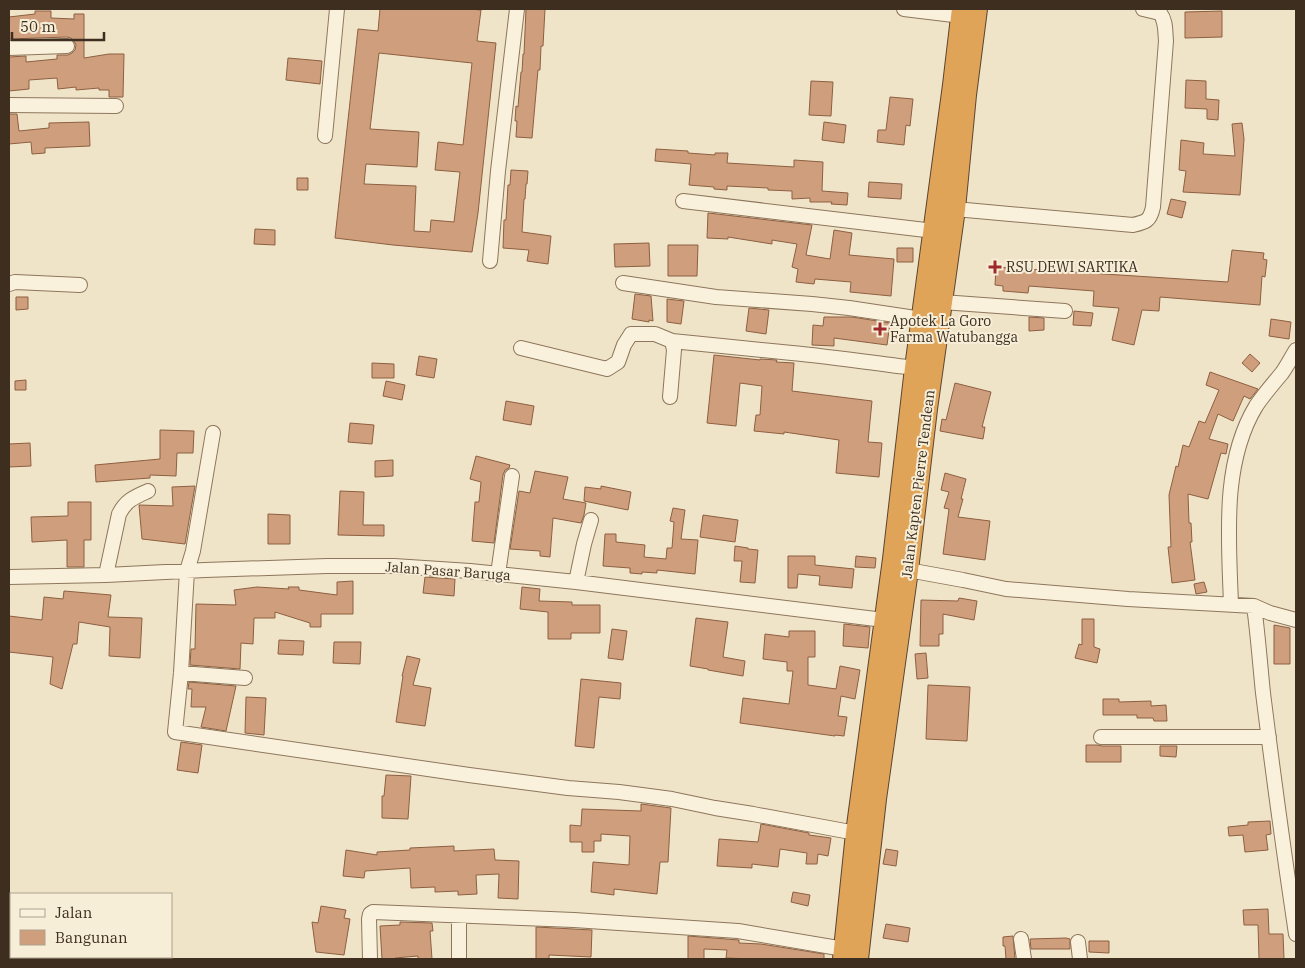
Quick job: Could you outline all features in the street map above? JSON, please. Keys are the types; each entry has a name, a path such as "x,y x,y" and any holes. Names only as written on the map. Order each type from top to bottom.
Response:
{"highway":[{"name":"Jalan Kapten Pierre Tendean","path":"848,956 856,833 892,621 908,570 927,409 955,209 966,95 969,13"},
{"name":"Jalan Kapten Pierre Tendean","path":"848,956 873,823 892,621 893,559 915,368 934,231 969,13"}],"street":[{"path":"325,136 337,9"},
{"path":"490,261 498,171 517,9"},
{"path":"904,9 969,13"},
{"path":"955,209 1133,225 1144,222 1149,218 1154,207 1166,41 1165,23 1160,13 1143,9"},
{"path":"9,48 67,46"},
{"path":"9,105 116,106"},
{"path":"683,201 934,231"},
{"path":"9,284 15,282 80,285"},
{"path":"623,283 716,297 812,304 922,318"},
{"path":"942,302 1065,311"},
{"path":"522,348 607,369 618,362 624,344 631,334 655,334 672,341 785,352 915,368"},
{"path":"670,397 674,350 672,341"},
{"path":"1231,605 1230,489 1239,444 1256,406 1283,371 1296,350"},
{"path":"213,433 193,551 187,571 181,674 175,732 469,775 672,799 856,833"},
{"path":"498,574 512,476"},
{"path":"106,576 123,506 129,500 148,490"},
{"path":"576,582 591,520"},
{"name":"Jalan Pasar Baruga","path":"9,577 106,576 327,566 394,566 470,571 576,582 892,621"},
{"path":"908,570 1006,589 1128,599 1254,606 1270,613 1296,620"},
{"path":"1254,606 1269,737 1291,864 1296,934"},
{"path":"181,674 245,678"},
{"path":"1101,738 1269,737"},
{"path":"370,959 369,919 370,914 373,912 574,920 738,931 848,956"},
{"path":"459,916 459,959"},
{"path":"1021,939 1024,959"},
{"path":"1078,942 1080,959"}],"building":[{"path":"380,9 481,10 477,41 496,43 478,213 472,252 335,238 358,29 378,31","holes":["379,53 472,63 463,145 438,142 435,170 460,172 454,222 431,220 430,232 414,231 416,186 364,184 366,164 417,167 419,132 370,129"]},
{"path":"526,9 545,9 543,46 541,46 540,70 538,70 532,138 516,137 517,121 515,121 524,54"},
{"path":"35,11 51,11 51,18 74,19 74,14 84,14 84,58 124,54 123,97 109,97 109,90 99,90 99,88 76,90 76,87 58,89 57,78 29,80 29,89 9,91 9,57 26,56 26,62 57,59 57,55 68,55 75,50 76,45 74,41 67,37 9,39 9,17 35,14"},
{"path":"1222,11 1222,37 1185,38 1185,12"},
{"path":"288,58 322,61 320,84 286,80"},
{"path":"1186,80 1206,81 1206,99 1219,100 1218,120 1207,119 1207,109 1185,108"},
{"path":"811,81 833,82 831,116 809,115"},
{"path":"890,97 913,99 910,126 906,125 904,145 877,142 878,130 886,130"},
{"path":"9,114 17,114 19,131 49,128 49,123 89,122 90,146 45,148 45,153 32,154 31,142 9,144"},
{"path":"824,122 846,125 844,143 822,140"},
{"path":"1242,123 1244,139 1240,195 1183,192 1186,171 1179,170 1181,140 1204,143 1203,154 1235,156 1232,124"},
{"path":"656,149 715,155 715,153 728,153 727,163 794,167 794,160 823,162 822,191 848,193 847,205 831,204 832,202 810,202 810,198 792,199 792,191 727,186 727,190 689,185 691,164 655,161"},
{"path":"511,170 528,171 522,232 551,236 548,264 527,261 529,250 503,248 504,220 506,220"},
{"path":"297,178 308,178 308,190 297,190"},
{"path":"869,182 902,184 901,199 868,197"},
{"path":"1171,199 1186,202 1182,218 1167,214"},
{"path":"708,213 812,225 806,255 830,259 834,230 852,233 849,255 894,259 891,296 850,292 851,282 815,279 814,284 796,282 798,269 792,267 797,244 772,240 772,244 728,237 728,239 707,238"},
{"path":"255,229 275,230 275,245 254,244"},
{"path":"649,243 650,266 615,267 614,244"},
{"path":"668,245 698,245 697,276 668,276"},
{"path":"897,248 913,248 913,262 897,262"},
{"path":"1232,250 1264,253 1263,259 1267,260 1265,277 1262,276 1260,305 1160,297 1159,311 1142,310 1134,345 1112,340 1119,308 1093,306 1094,291 1029,286 1028,293 1003,291 1003,286 995,285 996,267 1228,282"},
{"path":"635,294 651,296 653,321 632,319"},
{"path":"16,297 28,297 28,309 16,310"},
{"path":"667,299 684,301 681,324 667,322"},
{"path":"749,308 769,310 766,334 746,331"},
{"path":"1074,311 1093,313 1091,326 1073,325"},
{"path":"824,317 852,317 890,323 887,345 834,338 834,346 812,345 813,325 823,326"},
{"path":"1029,317 1044,318 1044,330 1029,331"},
{"path":"1271,319 1291,322 1289,339 1269,336"},
{"path":"1250,354 1260,363 1252,372 1242,363"},
{"path":"714,355 794,363 792,391 872,401 868,442 882,443 879,477 836,473 839,440 784,432 784,434 754,431 756,415 760,415 762,386 740,383 736,426 707,423"},
{"path":"419,356 437,359 434,378 416,375"},
{"path":"372,363 394,364 394,378 372,378"},
{"path":"1210,372 1258,389 1250,399 1244,396 1233,421 1218,414 1209,439 1228,444 1226,454 1221,453 1208,499 1188,494 1192,542 1190,542 1195,580 1172,583 1168,547 1171,547 1169,495 1183,445 1189,447 1199,421 1205,423 1219,390 1206,385"},
{"path":"26,380 26,390 15,390 15,381"},
{"path":"386,381 405,385 402,400 383,396"},
{"path":"955,383 991,392 982,427 985,427 983,439 940,431 942,419 946,420"},
{"path":"506,401 534,406 531,425 503,420"},
{"path":"350,423 374,425 372,444 348,442"},
{"path":"160,430 194,431 193,453 177,453 176,476 150,475 150,478 96,482 95,465 160,459"},
{"path":"30,443 31,466 9,467 9,444"},
{"path":"476,456 510,465 503,475 494,543 472,541 475,502 479,502 481,482 470,479"},
{"path":"393,460 393,476 375,477 375,461"},
{"path":"535,471 568,477 563,499 586,503 581,523 553,518 550,557 540,556 540,551 510,549 519,491 530,493"},
{"path":"945,473 966,479 958,517 990,521 985,560 943,554 949,509 944,508 949,492 941,490"},
{"path":"195,486 185,544 142,539 139,505 173,506 172,487"},
{"path":"601,486 631,492 628,510 584,501 585,487 601,489"},
{"path":"340,491 364,492 363,525 384,525 384,536 338,535"},
{"path":"68,502 91,502 91,540 84,540 84,567 67,567 67,540 32,542 31,517 68,516"},
{"path":"673,508 685,510 681,539 698,540 695,574 657,570 657,573 630,573 630,568 603,566 605,534 616,534 616,542 645,545 644,557 666,559 667,548 672,548 674,522 670,521"},
{"path":"268,514 290,515 290,544 268,544"},
{"path":"703,515 738,520 735,542 700,537"},
{"path":"735,546 758,550 755,583 740,582 742,561 734,561"},
{"path":"788,556 815,556 815,565 854,569 852,588 819,585 820,576 798,574 797,588 788,588"},
{"path":"856,556 876,558 875,568 855,567"},
{"path":"425,577 455,579 454,596 423,593"},
{"path":"353,581 353,614 321,614 321,627 310,627 310,623 275,612 275,618 254,618 253,644 241,643 240,669 190,665 191,649 195,649 196,604 236,605 234,590 257,587 289,589 288,587 299,587 299,590 337,595 337,582"},
{"path":"1204,582 1207,592 1196,594 1194,584"},
{"path":"522,587 540,589 539,601 572,602 572,605 600,605 600,633 571,633 571,639 548,639 548,612 520,609"},
{"path":"64,591 111,595 108,617 142,618 140,658 109,656 110,627 79,622 77,644 73,644 62,689 50,684 53,657 9,652 9,616 42,620 44,597 63,599"},
{"path":"959,598 977,601 974,620 943,614 943,634 939,634 939,646 920,646 921,600 958,601"},
{"path":"696,618 728,622 723,657 745,661 743,676 690,666"},
{"path":"1082,619 1094,619 1094,647 1100,649 1097,663 1075,658 1079,644 1082,645"},
{"path":"844,624 870,627 868,648 843,646"},
{"path":"1274,625 1290,628 1290,664 1274,664"},
{"path":"612,629 627,631 623,660 608,658"},
{"path":"789,631 815,631 815,657 808,657 808,685 836,689 840,666 860,670 855,699 841,696 838,716 847,717 844,736 740,723 743,698 789,704 793,671 787,671 787,662 763,659 765,634 789,637"},
{"path":"279,640 304,641 303,655 278,654"},
{"path":"334,642 361,642 360,664 333,663"},
{"path":"926,653 928,678 917,679 915,654"},
{"path":"407,656 420,659 413,685 431,688 425,726 396,722 402,676"},
{"path":"581,679 621,683 620,699 599,697 594,748 575,746"},
{"path":"189,682 236,686 226,731 201,727 206,707 191,707 192,689 188,689"},
{"path":"928,685 970,687 967,741 926,739"},
{"path":"246,697 266,698 264,735 245,733"},
{"path":"1103,699 1119,699 1119,702 1151,701 1151,706 1166,705 1167,721 1154,721 1153,718 1137,718 1137,715 1103,715"},
{"path":"181,742 202,745 198,773 177,770"},
{"path":"1086,745 1121,746 1121,762 1086,762"},
{"path":"1160,746 1177,746 1176,757 1160,756"},
{"path":"386,775 411,776 408,819 382,818 382,796 384,796"},
{"path":"641,804 671,808 668,862 660,862 657,894 614,889 614,895 591,892 593,862 629,865 630,836 601,834 601,841 594,841 594,852 582,852 582,842 570,842 570,825 581,826 582,809 641,811"},
{"path":"1270,821 1271,834 1266,835 1268,850 1245,852 1243,835 1229,836 1228,827 1248,825 1248,822"},
{"path":"761,824 831,838 828,856 818,854 817,864 806,864 807,853 780,849 778,867 752,864 752,868 717,866 719,839 758,842"},
{"path":"454,846 454,851 494,849 495,860 519,861 518,899 498,898 499,874 476,875 477,894 458,895 458,891 435,892 435,887 411,888 410,868 365,871 364,878 343,876 346,850 377,855 377,852 410,850 410,848"},
{"path":"886,849 898,851 896,866 883,864"},
{"path":"793,892 810,895 808,906 791,902"},
{"path":"321,906 346,910 344,918 350,919 344,955 316,952 312,922 318,923"},
{"path":"1268,909 1269,934 1283,934 1284,959 1259,959 1258,925 1244,925 1243,910"},
{"path":"400,922 432,923 433,931 430,931 432,959 418,959 418,956 382,959 380,926 400,925"},
{"path":"886,924 910,928 908,942 883,938"},
{"path":"536,927 592,930 591,957 549,955 549,959 536,959"},
{"path":"688,936 739,940 739,943 761,944 824,954 824,959 726,958 727,950 704,949 704,959 688,959"},
{"path":"1013,936 1015,959 1006,959 1003,937"},
{"path":"1030,939 1070,939 1070,949 1031,949"},
{"path":"1089,941 1109,941 1109,953 1089,952"}],"place":[{"name":"RSU DEWI SARTIKA","path":"995,267"},
{"name":"Apotek La Goro Farma Watubangga","path":"880,329"}]}
